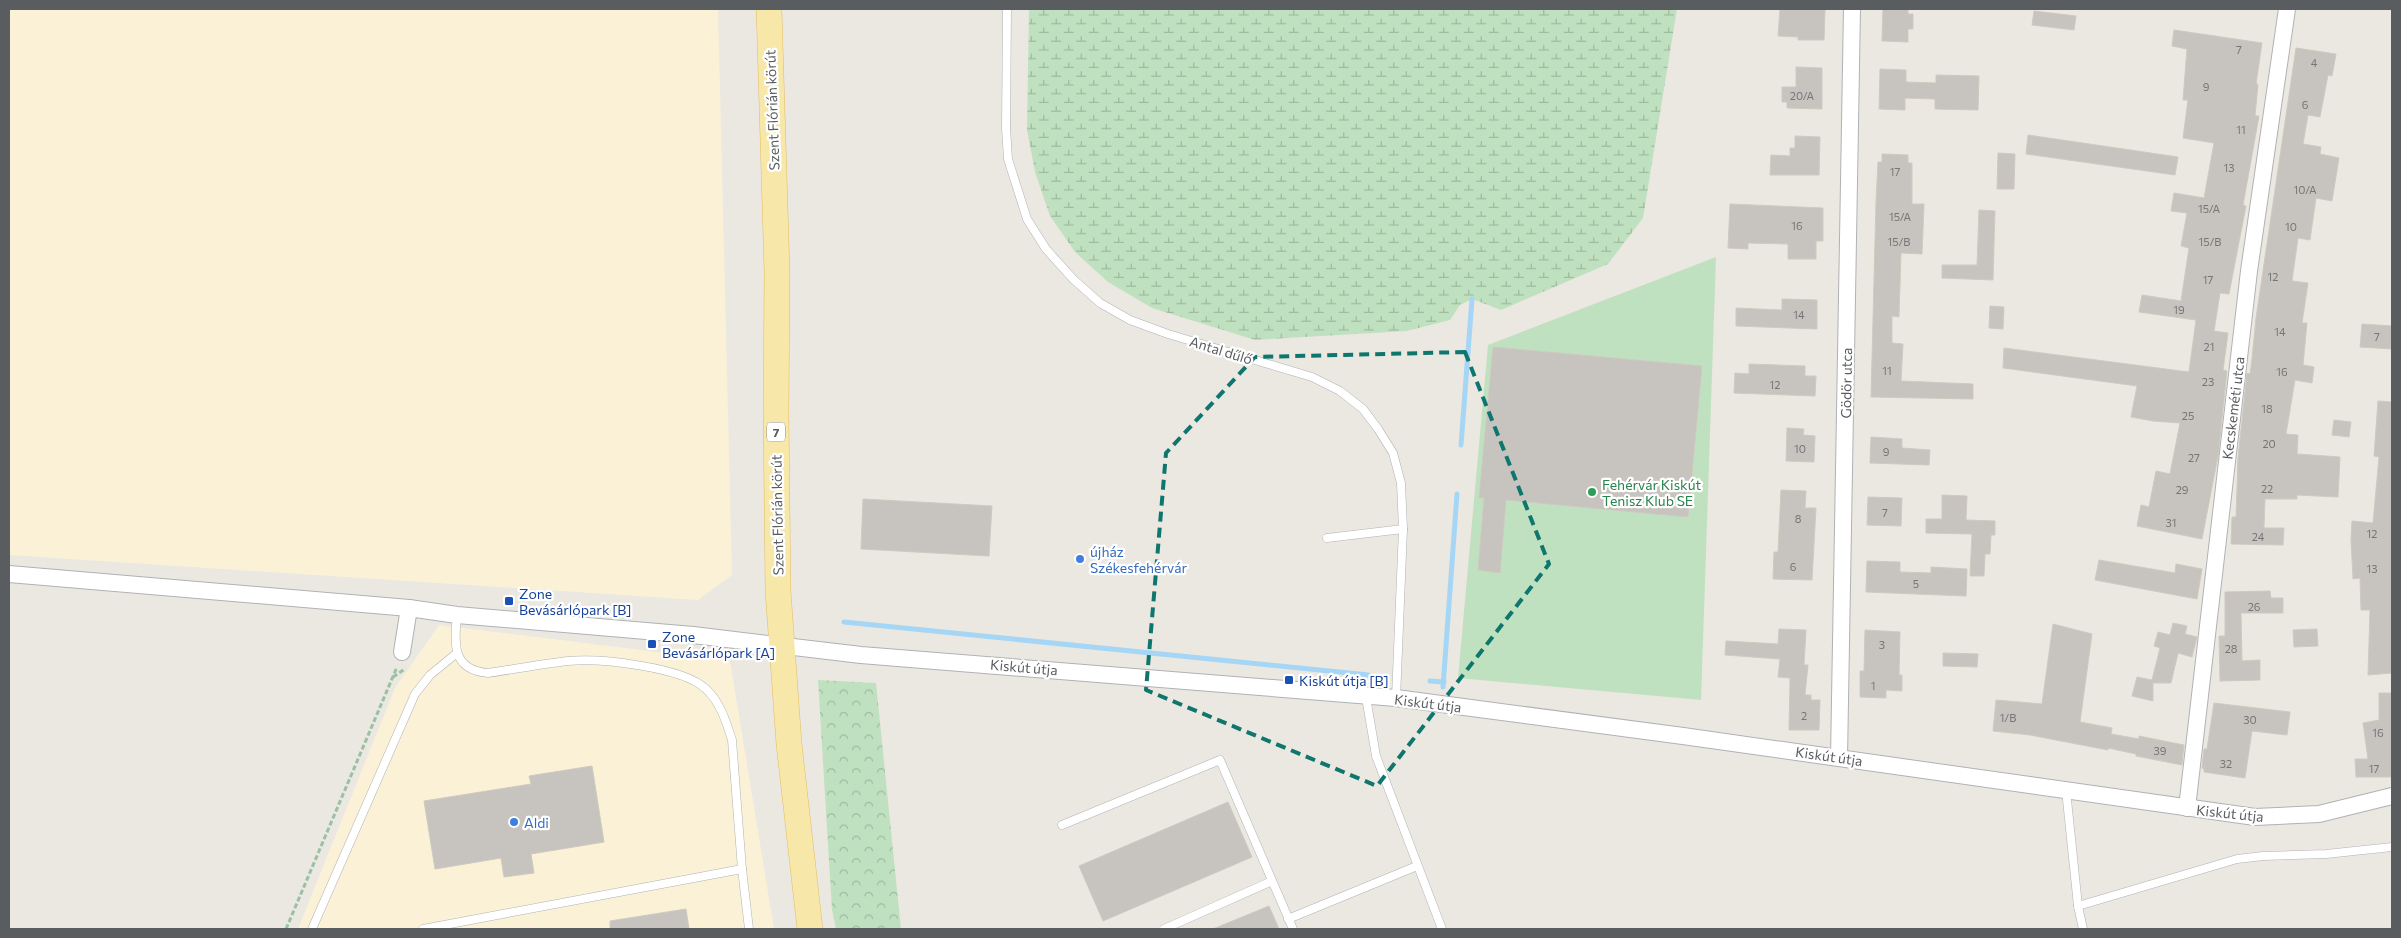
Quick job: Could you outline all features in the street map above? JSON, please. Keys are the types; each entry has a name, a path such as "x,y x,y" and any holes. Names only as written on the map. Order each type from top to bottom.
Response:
{"main road":[{"name":"Szent Flórián körút","path":"769,9 777,272 778,582 790,744 810,929"}],"street":[{"name":"Gödör utca","path":"1839,758 1852,9"},
{"name":"Kecskeméti utca","path":"2186,808 2249,271 2287,9"},
{"name":"Kiskút útja","path":"9,574 409,608 457,615 693,634 861,655 1396,698 2255,817 2319,814 2392,796"},
{"path":"402,652 409,608"}],"lane":[{"name":"Antal dűlő","path":"1006,9 1006,128 1008,159 1027,220 1046,249 1080,285 1100,302 1130,320 1168,334 1312,377 1340,391 1363,409 1393,453 1401,483 1403,529 1396,698"},
{"path":"1327,538 1403,529"},
{"path":"457,615 455,640 457,653 464,665 475,672 488,673 571,661 591,662 643,666 670,671 692,679 705,688 717,702 726,720 732,740 742,869 749,929"},
{"path":"312,929 415,694 430,675 457,653"},
{"path":"1366,697 1376,756 1442,929"},
{"path":"1062,825 1220,760 1293,929"},
{"path":"2066,790 2078,906 2083,929"},
{"path":"2078,906 2238,859 2263,856 2326,854 2392,847"},
{"path":"1288,919 1417,866"},
{"path":"423,929 742,869"},
{"path":"1164,929 1272,881"}],"path":[{"path":"286,929 402,652"}],"highlighted area":[{"path":"1465,352 1549,564 1377,786 1146,690 1166,453 1255,357"}],"shaded area":[{"path":"9,9 718,9 732,575 698,600 9,555"},
{"path":"439,625 730,661 774,929 298,929 395,688"}],"green space":[{"path":"1029,9 1677,9 1643,218 1608,264 1501,310 1472,299 1460,305 1450,320 1407,331 1255,340 1152,308 1108,282 1075,252 1050,216 1035,172 1027,130"},
{"name":"Fehérvár Kiskút Tenisz Klub SE","path":"1716,257 1701,700 1458,678 1488,345"},
{"path":"818,680 876,683 901,929 836,929 832,910"}],"building":[{"path":"1780,9 1825,9 1824,40 1798,40 1798,37 1778,36"},
{"path":"1883,9 1908,9 1908,14 1913,14 1913,29 1908,29 1908,42 1882,41"},
{"path":"2034,11 2076,16 2074,30 2032,25"},
{"path":"2174,30 2262,43 2256,84 2258,84 2255,116 2259,116 2243,205 2246,206 2229,294 2220,293 2214,331 2228,333 2223,370 2227,371 2218,456 2202,539 2137,526 2141,505 2149,507 2156,471 2170,474 2180,423 2131,417 2137,386 2003,368 2004,348 2189,372 2196,320 2139,312 2142,295 2181,301 2189,248 2181,246 2187,213 2171,211 2174,193 2204,198 2214,143 2183,138 2188,100 2183,100 2187,49 2172,46"},
{"path":"2296,48 2336,54 2332,76 2328,75 2320,117 2308,115 2303,144 2321,147 2320,154 2339,158 2332,201 2316,198 2310,240 2298,238 2292,281 2308,283 2302,323 2307,323 2303,365 2314,367 2312,383 2295,380 2286,434 2298,435 2297,454 2340,457 2338,497 2297,495 2297,499 2265,499 2264,528 2284,528 2283,545 2231,544 2232,517 2236,517 2238,458 2247,373 2250,374 2256,318"},
{"path":"1796,67 1822,68 1822,109 1787,108 1787,102 1782,102 1782,87 1796,87"},
{"path":"1880,69 1906,70 1906,82 1936,83 1936,75 1979,76 1978,110 1935,109 1935,99 1905,98 1905,110 1879,109"},
{"path":"2028,135 2178,157 2175,175 2026,154"},
{"path":"1795,136 1820,137 1819,175 1770,175 1771,155 1790,156 1790,148 1795,148"},
{"path":"1998,153 2015,154 2014,189 1997,189"},
{"path":"1882,154 1908,155 1908,163 1912,163 1912,204 1924,204 1922,254 1901,253 1899,317 1892,316 1892,343 1903,344 1901,381 1973,384 1973,399 1871,397 1876,202 1878,162 1882,162"},
{"path":"1730,204 1823,208 1823,241 1816,241 1816,259 1788,259 1788,244 1748,243 1748,249 1728,248"},
{"path":"1979,210 1995,211 1993,280 1942,278 1942,265 1977,265"},
{"path":"1782,299 1817,300 1817,329 1736,326 1736,308 1782,310"},
{"path":"1990,306 2004,307 2003,329 1989,328"},
{"path":"2362,324 2392,326 2392,349 2360,347"},
{"path":"1493,347 1702,366 1688,517 1506,500 1500,573 1478,570 1484,498 1479,498"},
{"path":"1749,364 1805,366 1805,376 1816,376 1815,396 1734,393 1735,373 1749,374"},
{"path":"2378,401 2392,402 2392,673 2368,675 2370,610 2361,610 2360,578 2353,579 2351,539 2352,521 2373,523 2379,457 2374,456"},
{"path":"2334,420 2351,422 2349,437 2332,435"},
{"path":"1787,428 1804,429 1803,435 1815,436 1814,462 1786,461"},
{"path":"1871,437 1902,439 1902,448 1930,450 1929,465 1870,463"},
{"path":"1781,490 1806,491 1805,508 1816,508 1812,580 1773,579 1774,552 1778,552"},
{"path":"1942,495 1967,496 1966,520 1995,521 1995,535 1991,535 1990,554 1985,554 1984,576 1970,576 1972,534 1926,533 1926,519 1942,519"},
{"path":"1868,497 1902,498 1901,526 1867,525"},
{"path":"863,499 992,506 989,556 861,549"},
{"path":"2099,560 2175,573 2176,564 2202,569 2197,599 2095,580"},
{"path":"1867,561 1900,562 1900,572 1931,573 1931,567 1967,569 1966,596 1866,592"},
{"path":"2270,591 2271,598 2283,598 2283,613 2241,613 2242,661 2260,660 2260,680 2220,681 2219,636 2225,636 2225,592"},
{"path":"2173,623 2187,626 2185,634 2197,637 2192,657 2178,653 2171,683 2153,683 2153,701 2132,696 2137,677 2152,680 2160,648 2154,646 2158,632 2170,635"},
{"path":"2053,624 2092,634 2080,722 2112,728 2111,734 2139,739 2139,736 2184,745 2182,765 2136,756 2136,754 2108,748 2108,750 2030,735 1993,731 1996,700 2042,704"},
{"path":"1779,629 1806,630 1804,665 1808,665 1805,695 1811,695 1811,700 1820,700 1819,730 1789,730 1790,678 1778,677 1780,659 1725,655 1726,641 1778,644"},
{"path":"2317,629 2318,646 2294,647 2293,630"},
{"path":"1865,630 1900,632 1899,675 1902,675 1902,691 1886,690 1886,698 1860,697 1860,671 1864,671"},
{"path":"1943,653 1978,654 1977,667 1943,666"},
{"path":"2379,693 2392,693 2392,777 2356,777 2355,759 2368,759 2363,723 2379,720"},
{"path":"2214,703 2290,712 2287,735 2252,731 2245,778 2204,772 2202,768"},
{"name":"Aldi","path":"592,766 604,842 531,854 534,873 504,877 501,858 435,869 424,801 531,784 529,776"},
{"path":"1228,802 1252,857 1103,921 1079,866"},
{"path":"1269,906 1279,929 1213,929"},
{"path":"686,909 689,929 610,929 610,921"}],"waterway":[{"path":"1461,445 1472,299"},
{"path":"1443,687 1457,494"},
{"path":"844,622 1369,675"},
{"path":"1430,681 1444,682"}],"place":[{"name":"Fehérvár Kiskút Tenisz Klub SE","path":"1592,492"},
{"name":"újház Székesfehérvár","path":"1080,559"},
{"name":"Zone Bevásárlópark [B]","path":"509,601"},
{"name":"Zone Bevásárlópark [A]","path":"652,644"},
{"name":"Kiskút útja [B]","path":"1289,680"},
{"name":"Aldi","path":"514,822"}]}
